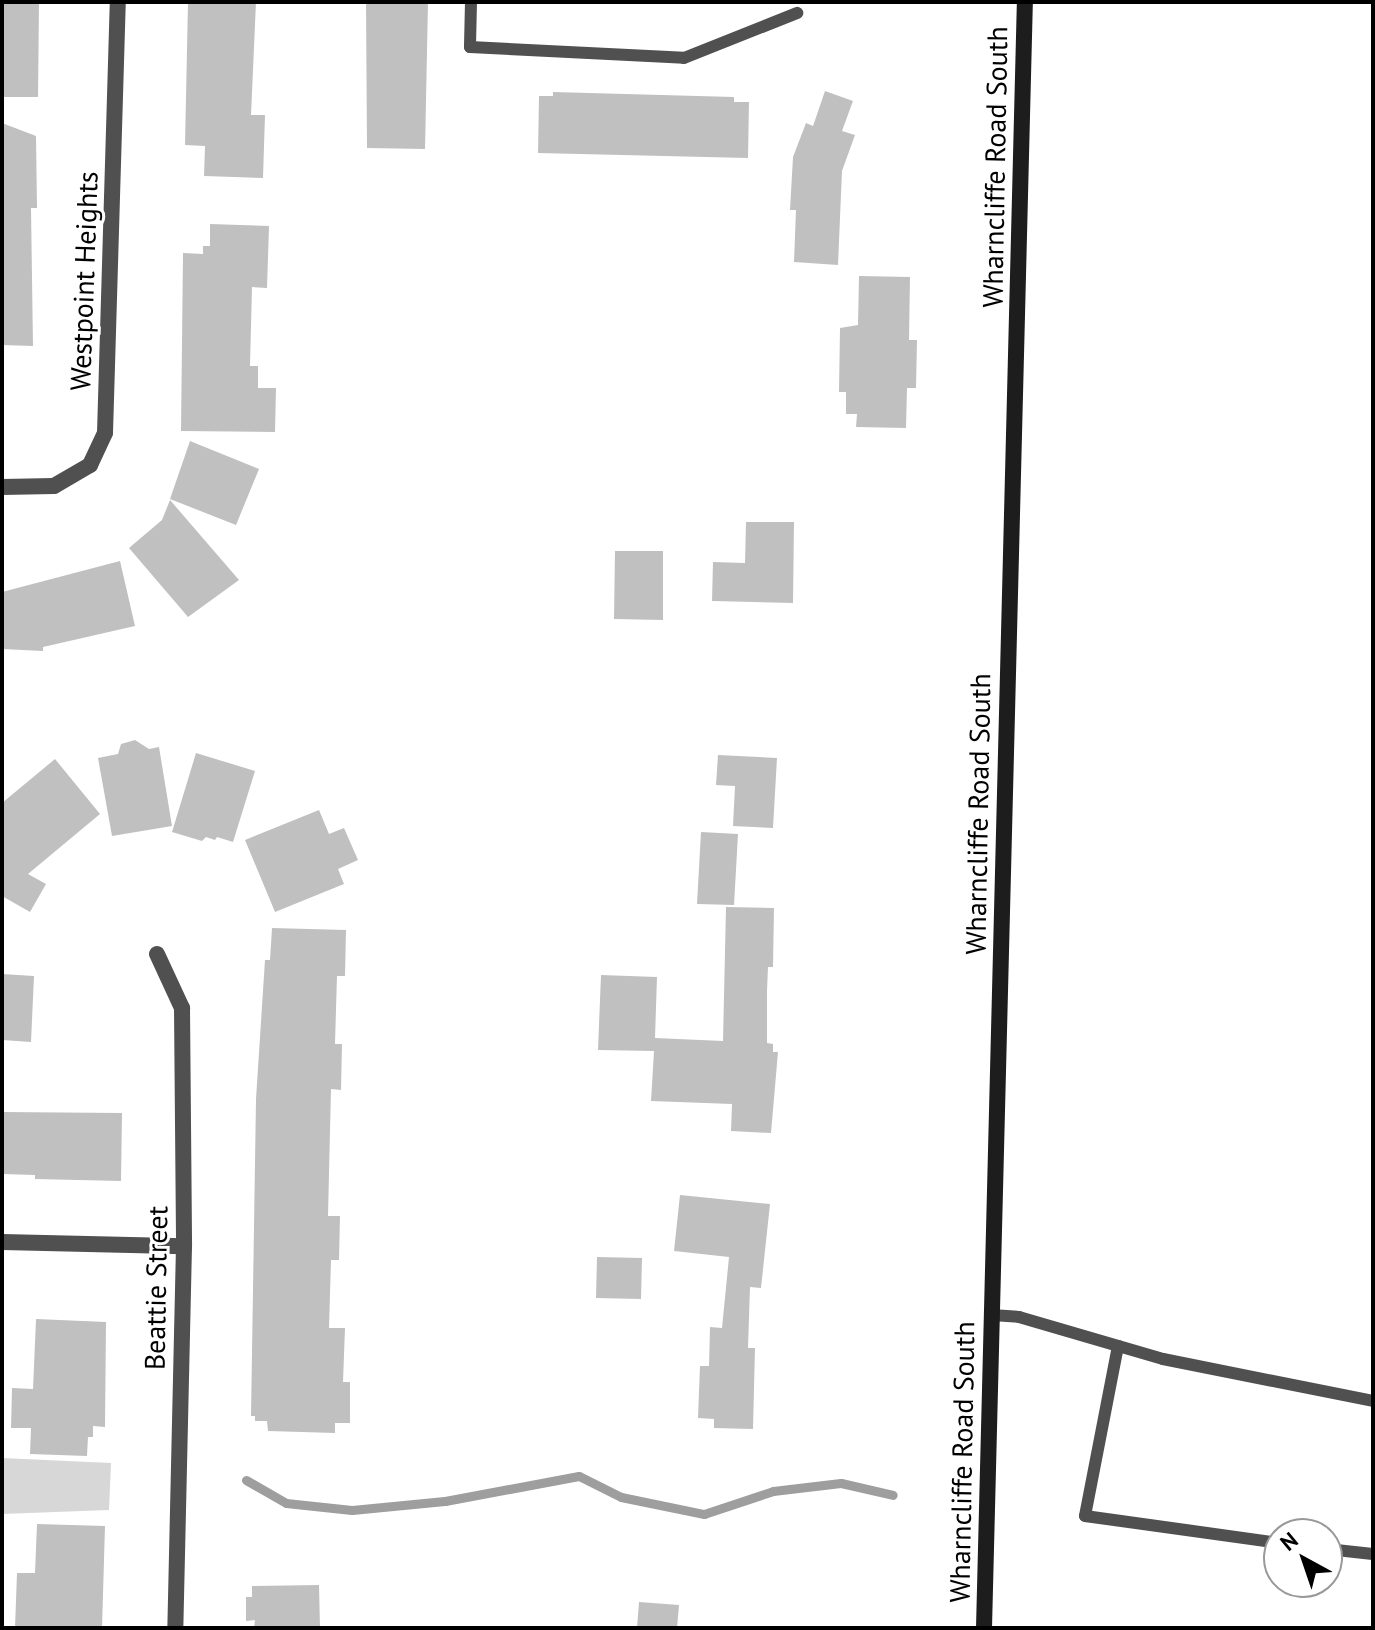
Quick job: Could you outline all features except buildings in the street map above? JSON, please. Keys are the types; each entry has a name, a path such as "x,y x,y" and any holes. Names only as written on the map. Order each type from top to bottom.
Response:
{"main road":[{"name":"Wharncliffe Road South","path":"984,1628 1025,2"}],"street":[{"name":"Westpoint Heights","path":"2,487 54,486 90,465 105,433 118,2"},
{"name":"Beattie Street","path":"157,954 182,1008 184,1246 175,1628"},
{"path":"2,1242 184,1246"}],"lane":[{"path":"471,2 470,47 684,58 797,13"},
{"path":"992,1315 1019,1317 1163,1359 1373,1401"},
{"path":"1118,1346 1085,1516 1263,1541"},
{"path":"1343,1551 1373,1554"}],"shaded area":[{"path":"2,1458 111,1463 109,1510 2,1514"}],"waterway":[{"path":"246,1480 286,1503 352,1510 445,1501 579,1476 621,1497 704,1514 773,1491 841,1483 893,1495"}]}
